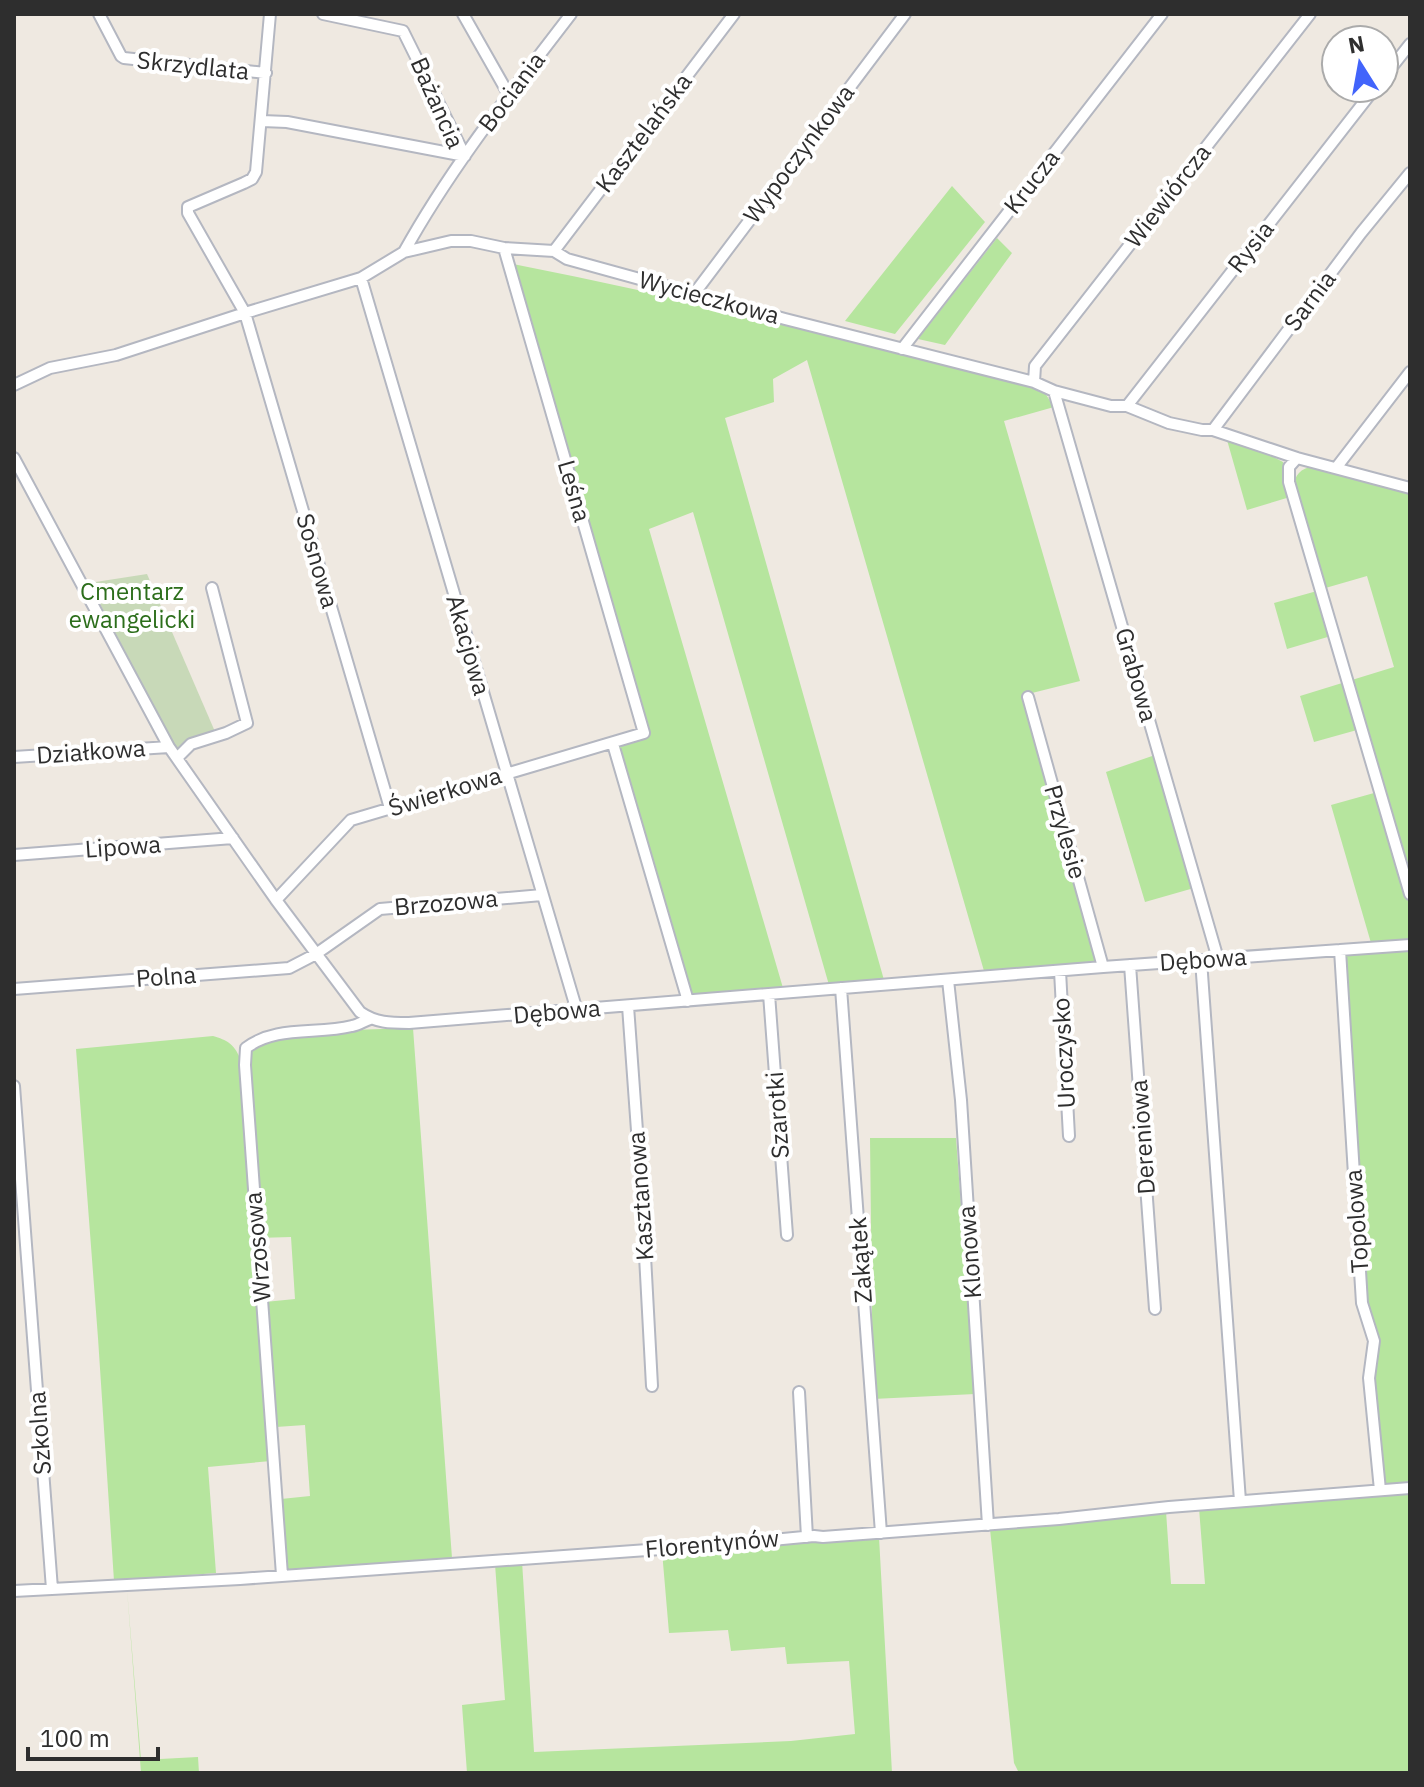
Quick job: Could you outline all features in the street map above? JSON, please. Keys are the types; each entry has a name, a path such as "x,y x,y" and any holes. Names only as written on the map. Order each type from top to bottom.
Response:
{"street":[{"name":"Skrzydlata","path":"99,14 124,58 266,73"},
{"path":"245,313 188,213 188,207 252,179 256,172 270,14"},
{"name":"Bażancia","path":"323,14 403,31 465,156"},
{"path":"463,14 509,95"},
{"name":"Bociania","path":"404,252 427,211 465,156 571,14"},
{"name":"Kasztelańska","path":"554,251 734,14"},
{"name":"Wypoczynkowa","path":"694,294 905,14"},
{"name":"Krucza","path":"902,349 1162,14"},
{"name":"Wiewiórcza","path":"1034,382 1035,366 1310,14"},
{"name":"Rysia","path":"1127,406 1363,104"},
{"name":"Bażancia","path":"262,121 287,122 465,156"},
{"name":"Sarnia","path":"1213,430 1410,173"},
{"name":"Wycieczkowa","path":"14,385 50,368 116,355 361,278 404,252 451,241 471,241 504,248 554,251 567,259 1034,382 1054,391 1111,406 1127,406 1169,423 1213,430 1297,458 1410,488"},
{"name":"Leśna","path":"504,248 644,733"},
{"name":"Akacjowa","path":"361,278 577,1011"},
{"name":"Sosnowa","path":"245,313 390,808"},
{"path":"1336,468 1410,372"},
{"name":"Grabowa","path":"1054,391 1218,959"},
{"path":"14,458 169,747 276,900 360,1012 370,1019"},
{"path":"1297,458 1289,467 1289,482 1410,894"},
{"path":"177,758 191,744 247,723 212,588"},
{"name":"Przylesie","path":"1028,697 1103,967"},
{"name":"Świerkowa","path":"276,900 351,820 644,733"},
{"path":"613,744 688,1001"},
{"name":"Działkowa","path":"14,757 169,747"},
{"name":"Lipowa","path":"14,855 233,838"},
{"name":"Brzozowa","path":"316,954 380,909 542,895"},
{"name":"Dębowa","path":"370,1019 385,1023 409,1023 1410,945"},
{"name":"Topolowa","path":"1340,950 1362,1303 1374,1341 1369,1378 1380,1490"},
{"name":"Polna","path":"14,989 289,968 316,954"},
{"path":"1201,960 1240,1501"},
{"name":"Dereniowa","path":"1130,965 1155,1309"},
{"name":"Uroczysko","path":"1060,971 1069,1136"},
{"name":"Klonowa","path":"948,980 961,1100 988,1525"},
{"name":"Zakątek","path":"841,988 881,1533"},
{"name":"Szarotki","path":"769,994 787,1235"},
{"name":"Kasztanowa","path":"628,1006 652,1386"},
{"name":"Wrzosowa","path":"282,1575 246,1048 258,1039 351,1027 370,1019"},
{"name":"Szkolna","path":"14,1086 52,1589"},
{"path":"799,1392 807,1537"},
{"name":"Florentynów","path":"14,1591 881,1533 1410,1488"}],"green space":[{"path":"952,186 985,222 895,334 845,321"},
{"path":"997,238 1012,253 945,345 918,339"},
{"path":"513,264 843,338 1039,388 1045,393 1054,407 1004,421 1080,681 1028,694 1099,961 1096,964 984,971 807,360 773,379 774,402 725,418 884,980 829,985 693,512 649,529 783,988 696,995 691,992 616,744 646,734"},
{"path":"1227,440 1254,447 1283,462 1290,497 1247,510"},
{"path":"1313,466 1338,470 1410,494 1410,940 1371,943 1331,805 1374,793 1357,730 1314,742 1300,696 1394,667 1367,576 1322,589 1294,488 1299,473"},
{"name":"Cmentarz ewangelicki","path":"147,574 216,734 178,752 89,583"},
{"path":"1317,591 1331,636 1287,649 1274,603"},
{"path":"1155,755 1194,888 1145,902 1106,772"},
{"path":"1410,949 1410,1484 1383,1486 1341,954"},
{"path":"413,1028 452,1558 290,1572 285,1568 281,1499 310,1496 305,1425 276,1427 265,1302 295,1299 291,1237 257,1238 247,1067 252,1046 259,1041 352,1030"},
{"path":"213,1036 230,1043 240,1058 271,1461 208,1467 216,1573 114,1581 76,1049"},
{"path":"870,1138 956,1138 975,1394 873,1399"},
{"path":"1410,1492 1410,1773 1019,1773 1014,1763 990,1529 1166,1511 1171,1584 1205,1584 1199,1508"},
{"path":"879,1537 892,1773 467,1773 462,1705 505,1700 495,1564 522,1561 534,1752 791,1741 855,1734 849,1661 787,1664 785,1647 731,1651 728,1630 669,1633 662,1551"},
{"path":"127,1589 141,1760 198,1757 199,1773 141,1773"}]}
